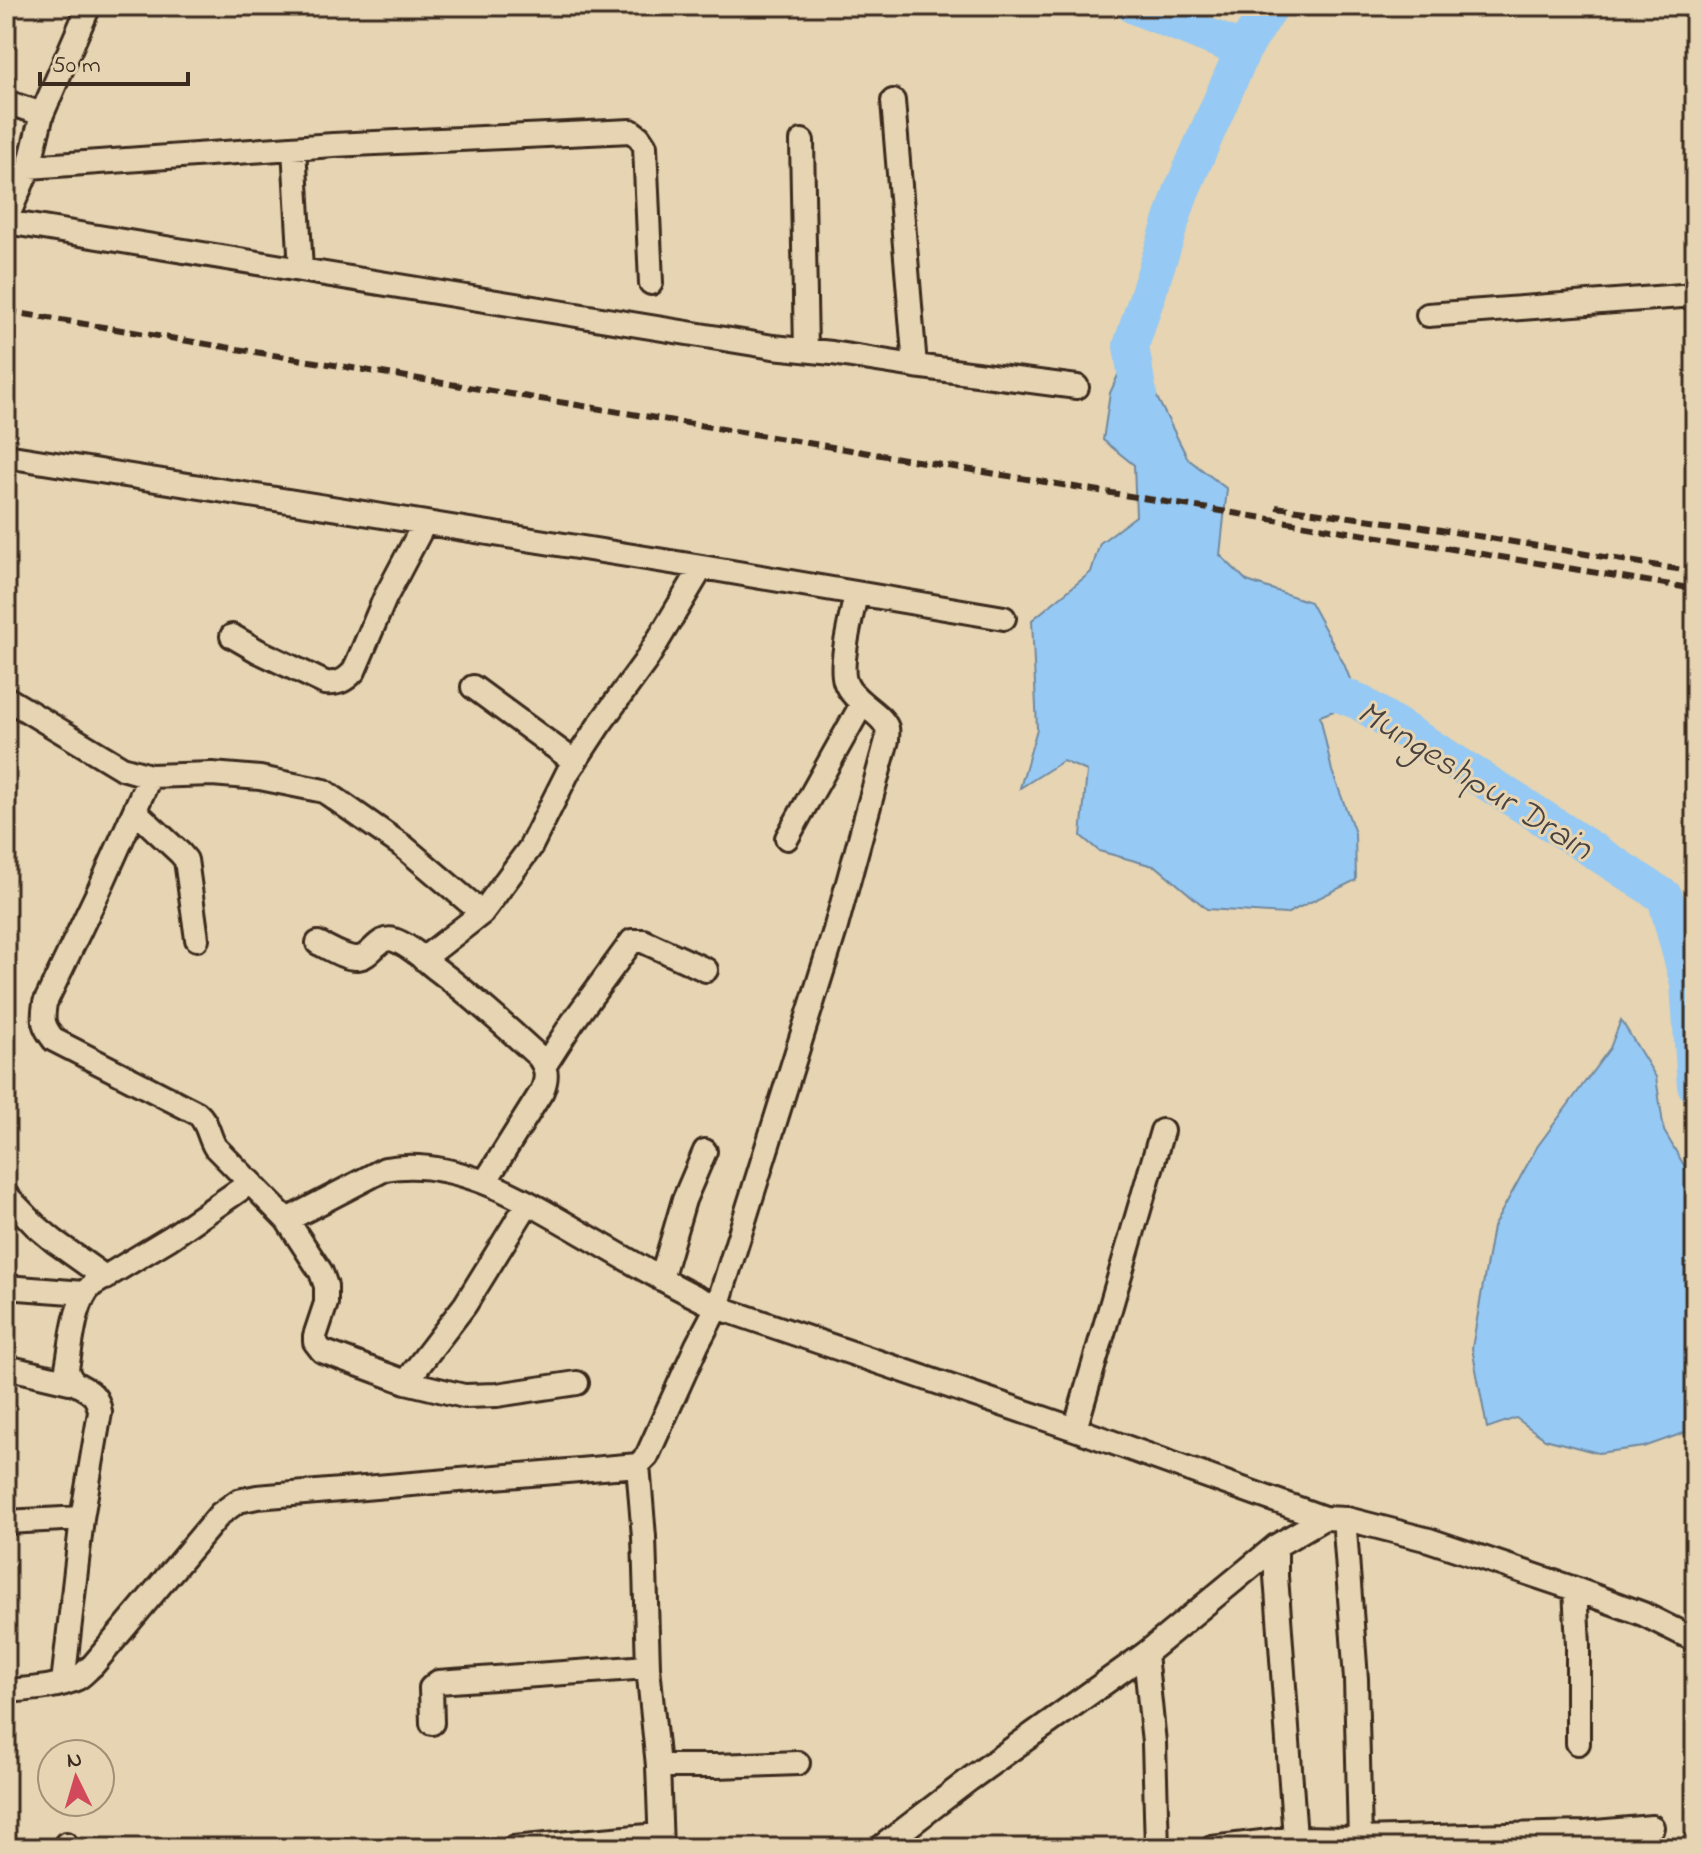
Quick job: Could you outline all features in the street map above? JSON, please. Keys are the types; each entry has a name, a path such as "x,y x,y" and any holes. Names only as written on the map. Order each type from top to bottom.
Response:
{"street":[{"path":"89,6 42,114 29,167 6,221 773,347 1077,387"},
{"path":"893,101 915,366"},
{"path":"6,102 42,114"},
{"path":"29,167 294,148 631,131 645,146 651,283"},
{"path":"802,141 806,350"},
{"path":"294,148 301,270"},
{"path":"1428,315 1695,295"},
{"path":"6,456 1004,618"},
{"path":"232,636 325,683 347,679 354,671 385,598 424,524"},
{"path":"423,959 482,913 530,848 575,762 645,662 702,567"},
{"path":"6,1691 33,1689 80,1677 220,1514 238,1501 638,1465 647,1456 717,1307 835,930 887,740 887,727 845,684 843,667 856,594"},
{"path":"473,687 575,762"},
{"path":"6,698 122,768 150,776 212,774 260,778 324,791 404,847 482,913"},
{"path":"787,838 862,704"},
{"path":"150,776 45,1003 45,1027 54,1040 205,1119 215,1147 287,1220 321,1272 326,1286 326,1303 315,1336 318,1347 329,1355 406,1382 464,1396 497,1395 577,1383"},
{"path":"135,811 186,860 197,939"},
{"path":"318,943 352,958 362,958 387,939 395,940 477,1000 545,1065 547,1077 542,1091 485,1182"},
{"path":"545,1065 632,941 643,941 706,970"},
{"path":"1075,1429 1162,1131"},
{"path":"661,1279 684,1200 705,1151"},
{"path":"287,1220 385,1169 403,1166 437,1169 485,1182 528,1203 671,1285 717,1307 1324,1518 1347,1519 1429,1540 1575,1589 1643,1614 1695,1640"},
{"path":"74,1383 68,1376 67,1368 84,1293 92,1285 209,1213 251,1182"},
{"path":"6,1195 45,1233 106,1278"},
{"path":"406,1382 465,1305 528,1203"},
{"path":"6,1287 84,1293"},
{"path":"6,1367 74,1383 90,1390 98,1400 100,1412 82,1518 63,1683"},
{"path":"513,1848 660,1842 658,1766 648,1667 644,1537 638,1465"},
{"path":"6,1522 82,1518"},
{"path":"880,1848 970,1779 1145,1654 1276,1546 1324,1518"},
{"path":"1347,1519 1345,1530 1356,1679 1360,1839"},
{"path":"1276,1546 1295,1838"},
{"path":"1575,1589 1578,1743"},
{"path":"1145,1654 1154,1743 1157,1848"},
{"path":"432,1723 431,1688 438,1682 648,1667"},
{"path":"658,1766 798,1763"},
{"path":"1212,1848 1295,1838 1585,1833 1652,1827"}],"water":[{"path":"1131,346 1188,459 1227,489 1220,555 1247,581 1310,602 1344,664 1359,702 1320,716 1332,771 1355,833 1356,880 1286,914 1207,909 1157,867 1099,851 1081,836 1087,771 1063,761 1020,788 1037,729 1032,620 1091,572 1100,543 1136,516 1134,465 1103,440 1110,393"},
{"path":"1621,1020 1656,1077 1664,1131 1695,1184 1695,1429 1644,1447 1598,1453 1545,1439 1516,1418 1487,1428 1472,1348 1493,1227 1537,1147 1610,1048"}],"waterway":[{"path":"1134,6 1243,50"},
{"name":"Mungeshpur Drain","path":"1139,395 1131,346 1181,192 1243,50 1271,6"},
{"name":"Mungeshpur Drain","path":"1313,684 1359,702 1665,897 1688,983 1695,1085"}],"railway":[{"path":"6,311 1695,589"},
{"path":"1276,507 1417,526 1695,572"}]}
